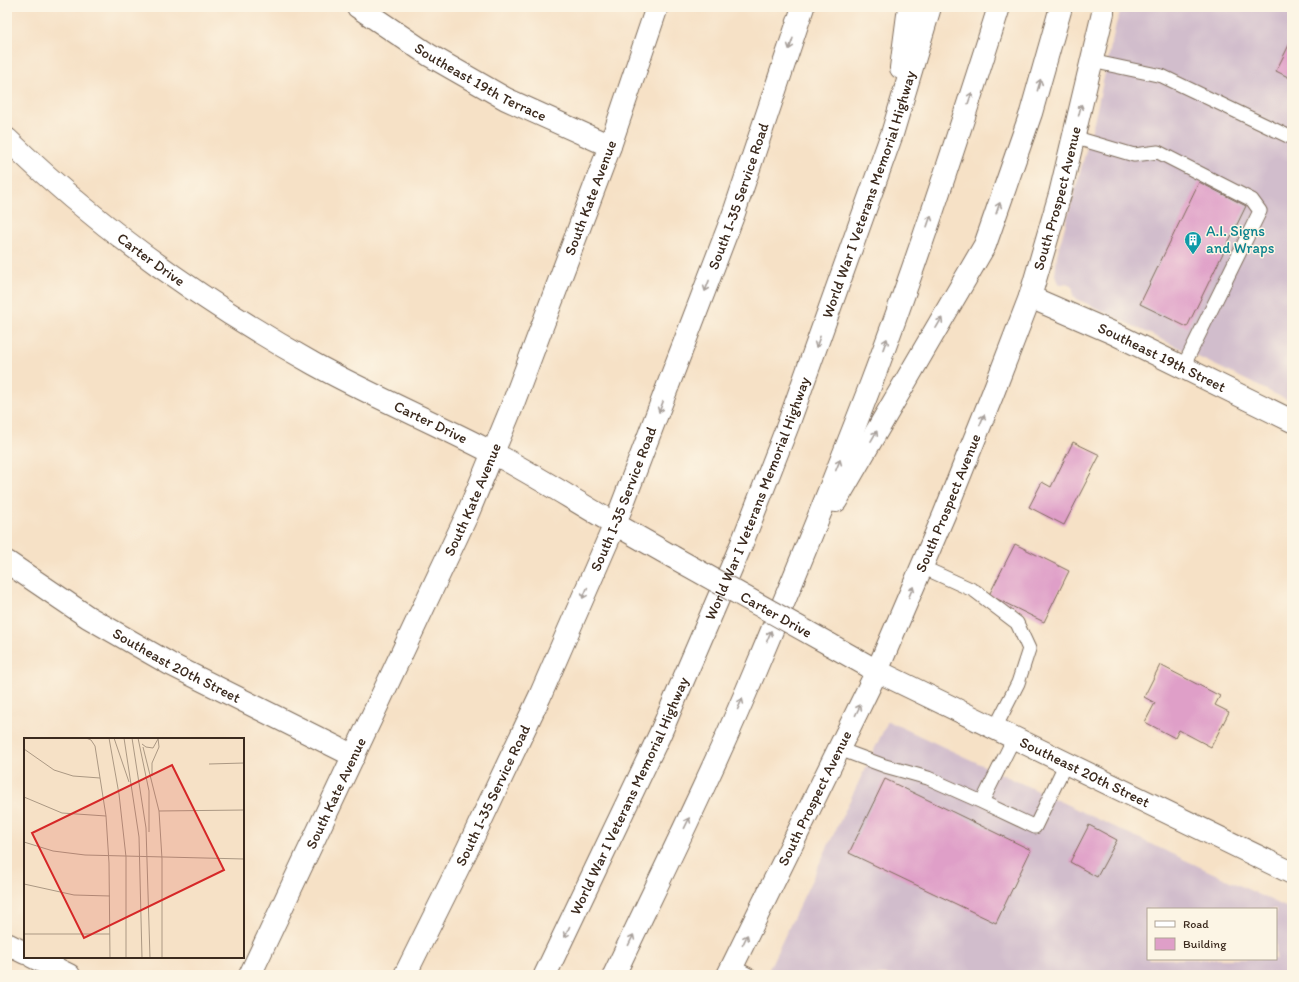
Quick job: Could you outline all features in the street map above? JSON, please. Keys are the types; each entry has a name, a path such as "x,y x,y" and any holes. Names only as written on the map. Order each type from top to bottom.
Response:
{"main road":[{"name":"Southeast 19th Terrace","path":"358,7 429,55 506,99 610,146"},
{"name":"South Kate Avenue","path":"250,975 468,513 493,453 610,146 657,7"},
{"name":"South I-35 Service Road","path":"405,975 467,850 540,696 616,524 734,213 803,7"},
{"path":"892,134 909,7"},
{"name":"World War I Veterans Memorial Highway","path":"545,975 660,734 742,543 788,425 892,134 930,7"},
{"path":"614,975 700,796 755,672 871,383 898,309 976,81 998,7"},
{"path":"798,566 985,245 1031,113 1061,7"},
{"name":"South Prospect Avenue","path":"737,972 839,749 878,671 993,393 1030,297 1060,194 1104,9"},
{"name":"Carter Drive","path":"7,139 87,211 197,293 315,364 493,453 673,557 878,671"},
{"name":"Southeast 19th Street","path":"1030,297 1113,333 1292,420"},
{"name":"Southeast 20th Street","path":"7,562 88,618 170,664 354,756"},
{"name":"Southeast 20th Street","path":"878,671 1292,873"},
{"path":"7,944 24,952"},
{"path":"35,958 70,975"}],"lane":[{"path":"1091,61 1162,76 1292,138"},
{"path":"1073,137 1134,155 1158,152 1252,200 1260,211 1183,367"},
{"path":"922,567 975,591 1017,623 1029,649 982,802"},
{"path":"839,749 885,766 928,778 1035,827 1066,763"}],"shaded area":[{"path":"1122,7 1292,7 1292,402 1073,297 1073,288 1068,284 1060,285 1055,275 1057,255 1094,122 1116,24"},
{"path":"888,721 1292,910 1292,975 766,975"}],"building":[{"path":"1292,39 1292,79 1276,71"},
{"name":"A.I. Signs and Wraps","path":"1199,182 1246,206 1187,327 1140,304"},
{"path":"1073,442 1100,455 1064,525 1029,507 1042,482 1051,487"},
{"path":"1015,544 1069,571 1044,622 989,595"},
{"path":"1160,665 1220,696 1215,705 1229,712 1211,747 1179,730 1175,738 1145,722 1155,703 1144,697"},
{"path":"885,779 1031,850 996,923 849,853"},
{"path":"1089,825 1117,840 1097,877 1070,862"}],"place":[{"name":"A.I. Signs and Wraps","path":"1193,255"}]}
